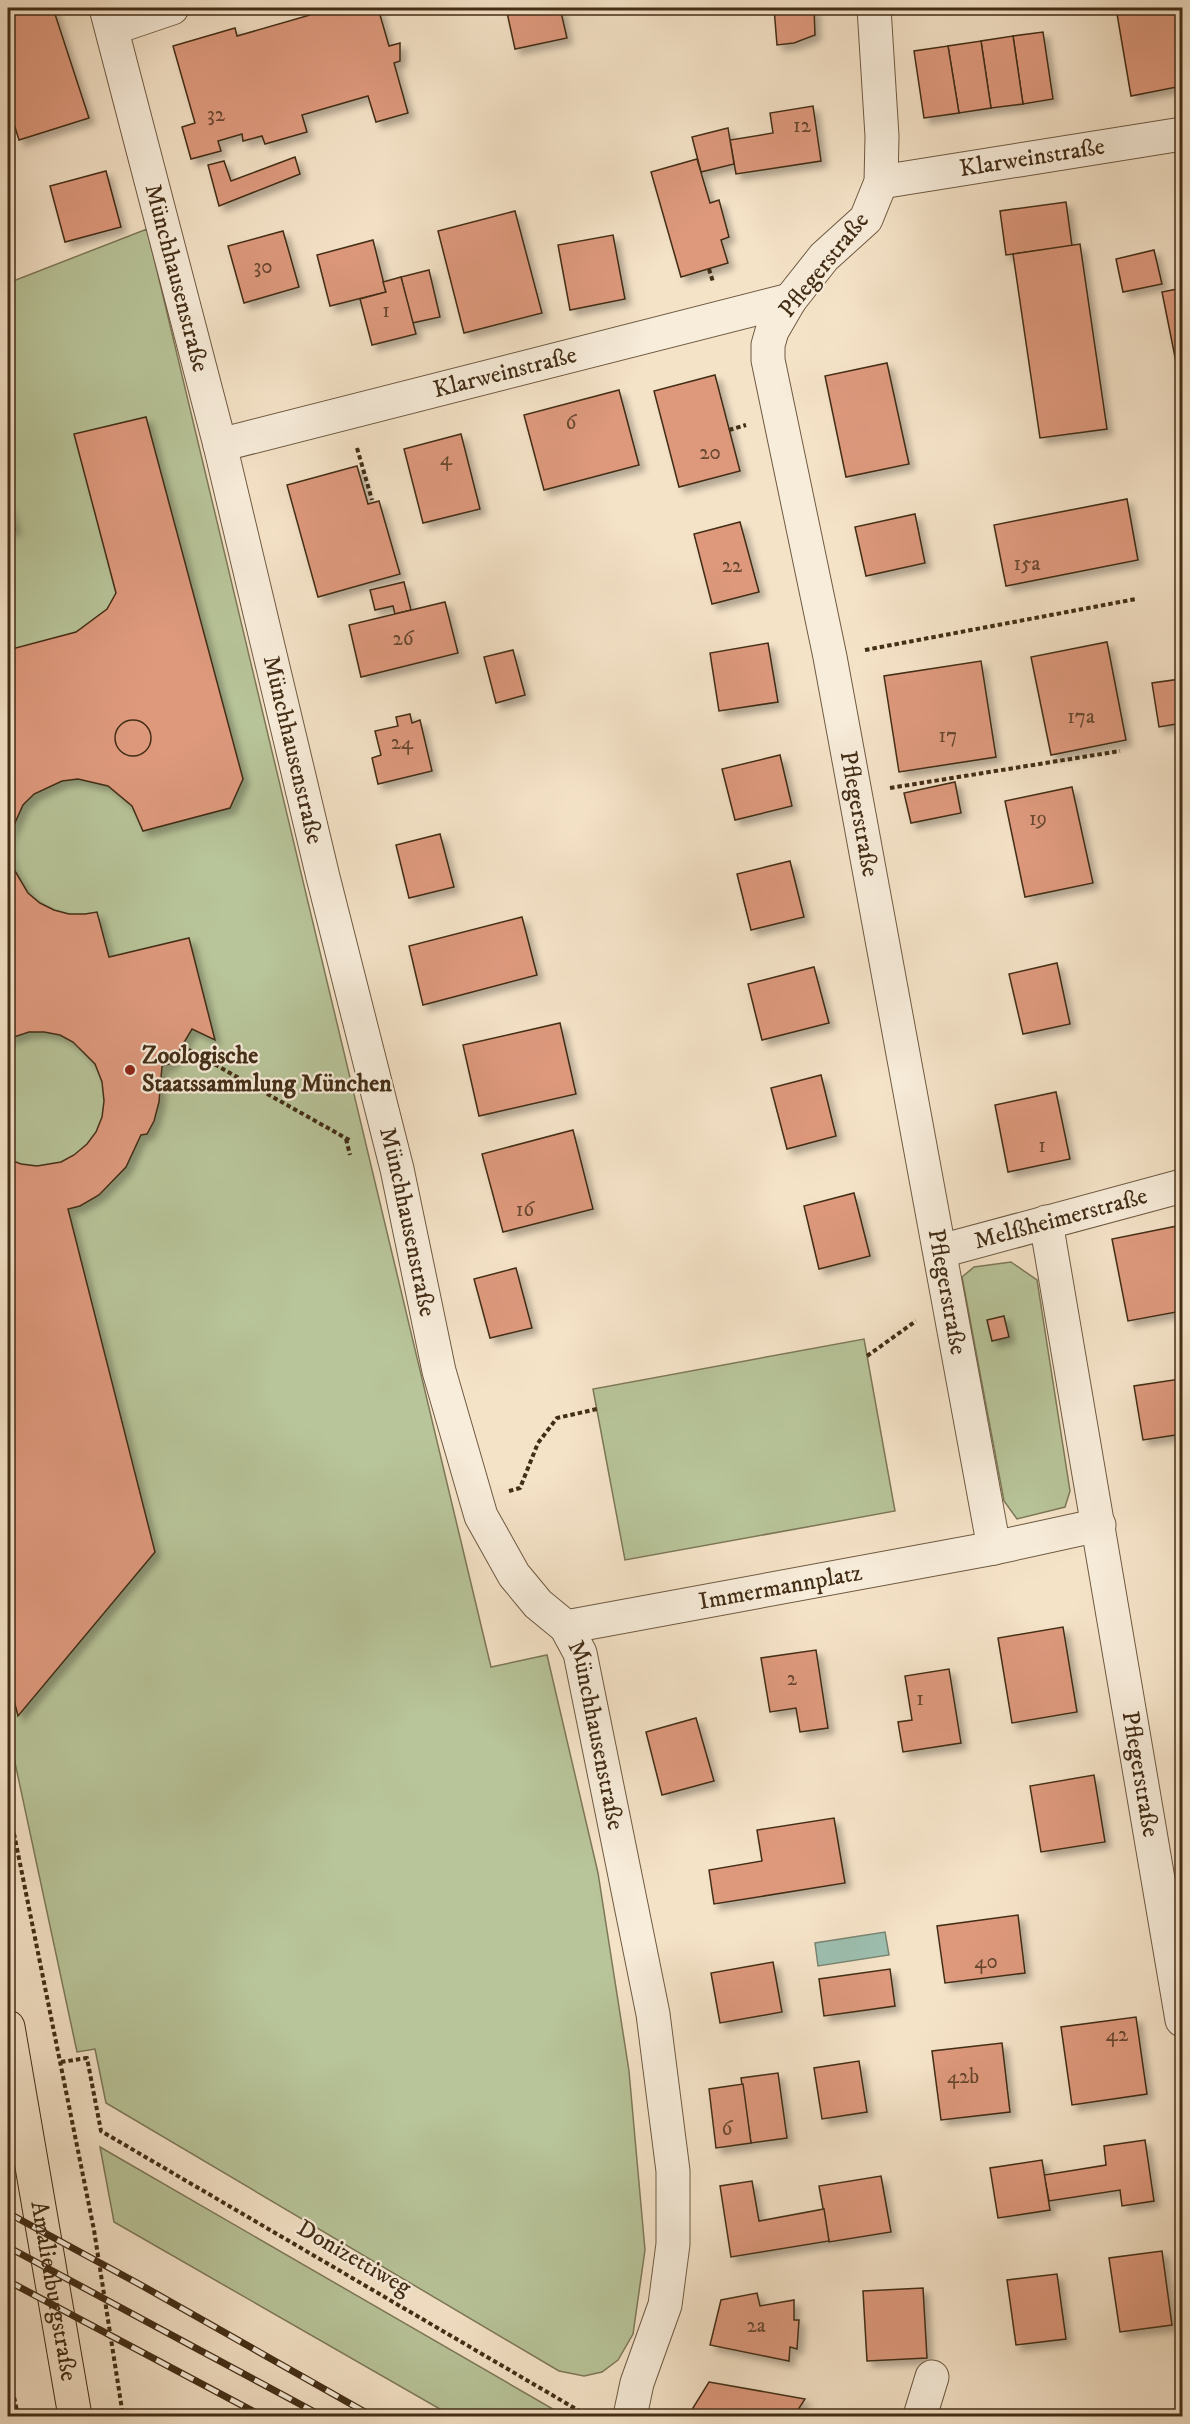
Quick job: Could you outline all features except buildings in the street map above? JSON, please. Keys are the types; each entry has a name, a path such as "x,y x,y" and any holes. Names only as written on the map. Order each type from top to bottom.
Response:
{"main road":[{"name":"Amalienburgstraße","path":"8,2027 75,2416"}],"street":[{"path":"110,18 172,8"},
{"name":"Pflegerstraße","path":"874,8 882,136 881,182 866,219 824,257 790,300 772,331 768,345 768,360 830,657 994,1548"},
{"name":"Münchhausenstraße","path":"110,18 220,445 323,877 397,1169 439,1371 476,1500 481,1516 514,1575 538,1604 566,1627 580,1653 651,2002 673,2171 674,2244 665,2304 637,2383 630,2416"},
{"name":"Klarweinstraße","path":"881,182 1182,134"},
{"name":"Klarweinstraße","path":"220,445 790,300"},
{"name":"Melßheimerstraße","path":"941,1251 1182,1186"},
{"name":"Pflegerstraße","path":"1046,1222 1182,2020"},
{"path":"994,1548 1099,1525"},
{"name":"Immermannplatz","path":"566,1627 994,1548"},
{"path":"920,2416 932,2377"}],"path":[{"path":"348,412 372,500"},
{"path":"830,657 1136,599"},
{"path":"856,794 1120,751"},
{"path":"182,1046 397,1169"},
{"path":"346,1138 350,1155"},
{"path":"867,1356 949,1298"},
{"path":"476,1500 520,1488 538,1443 557,1418 597,1409"},
{"path":"8,1804 94,2230 123,2416"},
{"name":"Donizettiweg","path":"61,2062 87,2058 101,2132 588,2416"},
{"path":"8,2368 18,2416"}],"shaded area":[{"path":"147,229 491,1667 547,1655 598,1873 629,2071 645,2250 633,2334 618,2360 602,2372 584,2376 559,2371 106,2103 95,2049 77,2052 8,1730 8,283"},
{"path":"1011,1262 1037,1280 1070,1491 1065,1507 1017,1519 1004,1501 962,1277 974,1267"},
{"path":"864,1339 895,1511 625,1560 593,1389"},
{"path":"885,1932 889,1955 818,1966 815,1943"},
{"path":"100,2147 565,2416 452,2416 114,2222"}],"railway":[{"path":"8,2213 372,2416"},
{"path":"8,2247 322,2416"},
{"path":"8,2281 262,2416"}],"place":[{"name":"Zoologische Staatssammlung München","path":"130,1070"}]}
